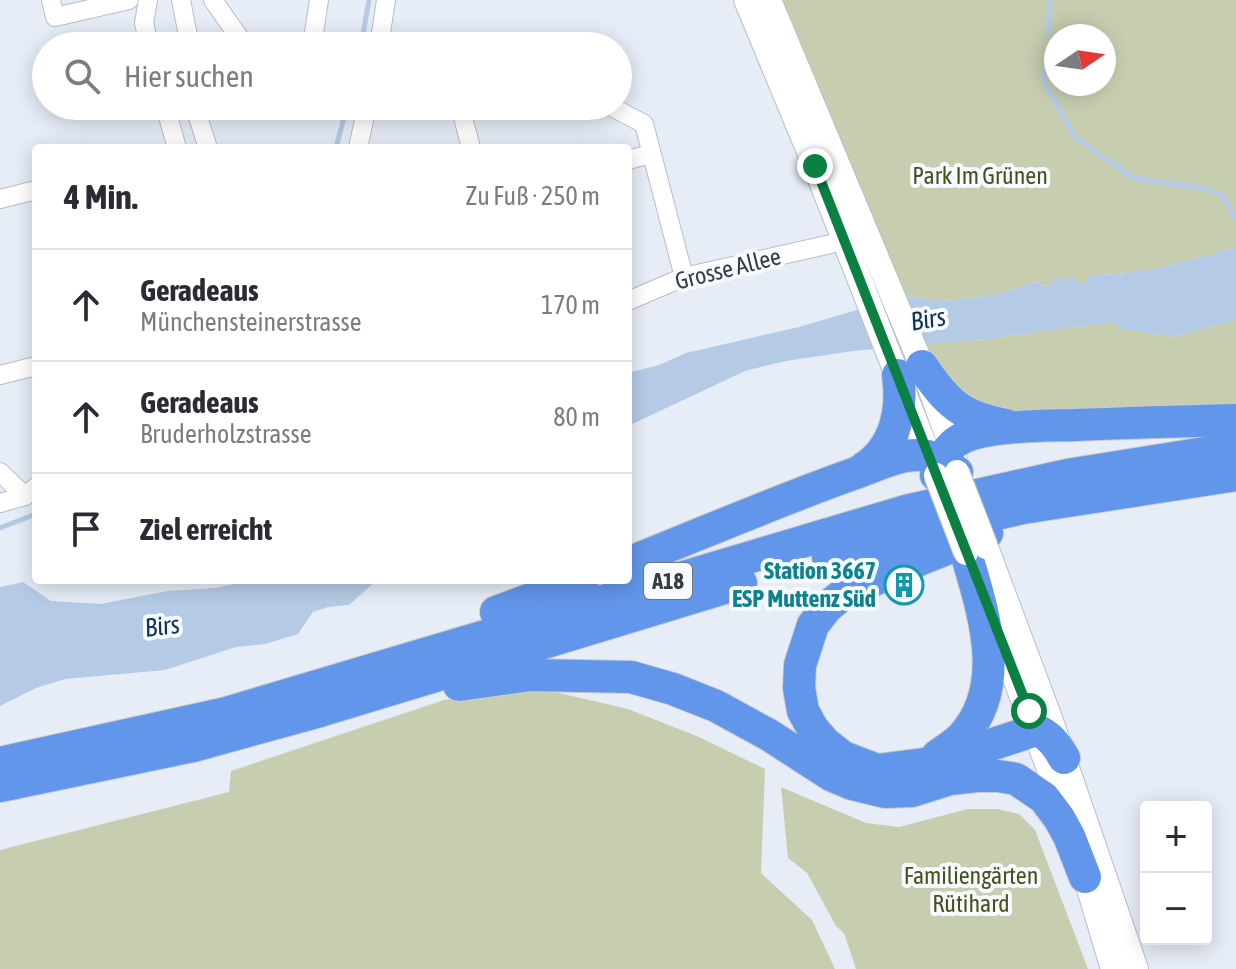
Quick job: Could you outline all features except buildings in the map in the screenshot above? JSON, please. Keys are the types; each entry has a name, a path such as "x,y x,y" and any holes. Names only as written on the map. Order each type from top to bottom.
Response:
{"highway":[{"path":"855,474 869,465 888,443 925,412 933,383 910,370 900,393 925,412 965,413 980,420 1017,427"},
{"path":"632,561 900,458 920,455 943,462 967,436 1017,427 1236,420"},
{"name":"A18","path":"0,763 240,709 909,510 1067,475 1236,448"},
{"name":"A18","path":"0,786 193,746 320,711 830,556 936,528 1023,508 1236,475"},
{"path":"1047,736 939,762 877,770 843,757 813,729 803,711 799,688 800,665 813,625 827,607 841,596 911,563 992,531 1125,492"},
{"path":"918,765 934,758 963,736 982,703 989,661 976,550"},
{"path":"106,740 184,711 363,660 572,584"},
{"path":"320,711 354,713 436,689 531,675 631,677 716,706 769,735 831,775 885,792 912,791 950,779 1047,736"},
{"path":"950,779 998,776 1016,779 1031,788 1044,798 1059,818 1085,877"}],"main road":[{"path":"746,0 825,163"},
{"path":"769,0 825,163 910,370"},
{"path":"925,412 976,550 1005,648 1047,736 1136,969"},
{"path":"1047,736 1113,969"}],"street":[{"path":"51,0 55,17 129,0"},
{"path":"146,32 144,23 148,0"},
{"path":"181,0 187,32"},
{"path":"213,0 235,32"},
{"path":"314,32 319,0"},
{"path":"381,32 386,0"},
{"path":"632,118 644,124 684,277"},
{"path":"169,120 176,144"},
{"path":"199,120 207,144"},
{"path":"359,144 364,120"},
{"path":"464,120 470,144"},
{"path":"632,159 651,154"},
{"path":"0,199 32,191"},
{"name":"Grosse Allee","path":"632,299 684,277 831,244"},
{"path":"0,375 32,367"},
{"path":"0,472 30,491"},
{"path":"0,503 30,491"}],"green space":[{"name":"Park Im Grünen","path":"775,0 1236,0 1236,247 1146,270 1091,275 1082,285 1050,287 1034,282 995,295 945,301 904,296"},
{"path":"1236,320 1236,408 1016,415 982,411 940,374 926,344 1112,322 1122,329 1172,337"},
{"path":"542,689 628,709 699,737 765,769 761,873 812,920 835,969 0,969 0,850 229,792 231,771 444,700"},
{"name":"Familiengärten Rütihard","path":"781,787 866,823 899,827 968,809 997,809 1019,814 1035,830 1088,969 856,969 844,933 836,926 807,873 788,858"}],"water":[{"name":"Birs","path":"1236,247 1236,320 1172,337 1122,329 1112,322 786,361 745,371 632,424 632,372 686,353 799,327 904,296 945,301 995,295 1034,282 1049,287 1053,279 1073,277 1082,285 1090,275 1146,270"},
{"name":"Birs","path":"23,582 51,601 100,604 168,591 234,584 373,584 349,605 313,612 298,634 265,644 236,647 165,670 65,679 36,688 0,706 0,587"}],"waterway":[{"path":"363,32 369,0"},
{"path":"1049,24 1050,0"},
{"path":"1052,96 1075,137 1133,178 1206,189 1222,195 1236,220"},
{"path":"337,144 343,120"},
{"path":"0,528 32,516"}],"place":[{"name":"Station 3667 ESP Muttenz Süd","path":"904,585"}],"route":[{"path":"815,166 1029,711"}]}
